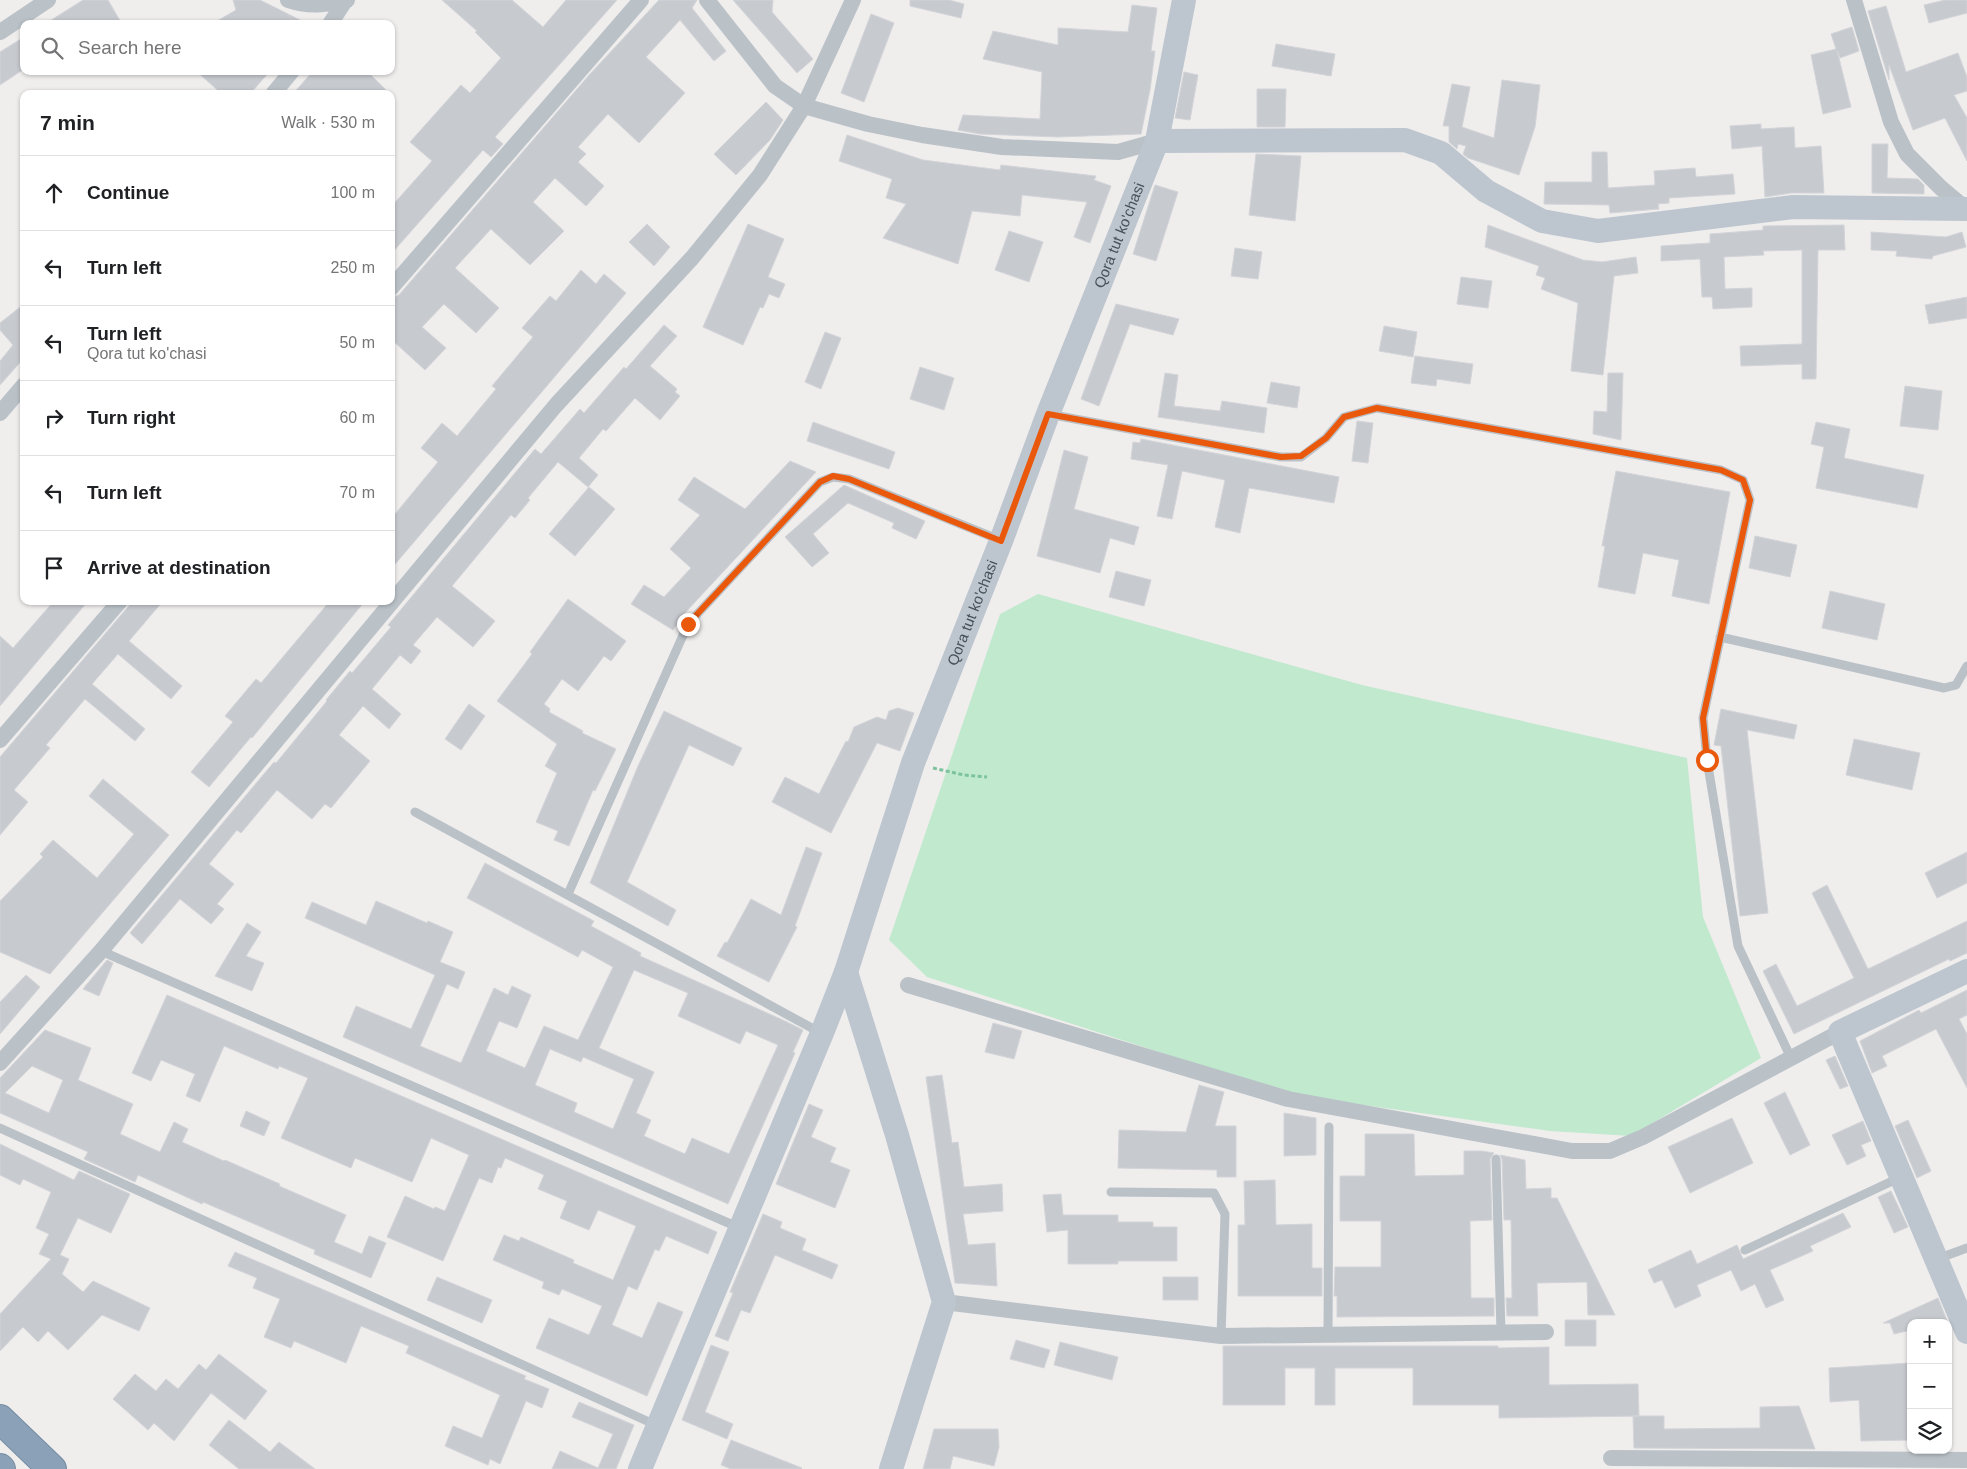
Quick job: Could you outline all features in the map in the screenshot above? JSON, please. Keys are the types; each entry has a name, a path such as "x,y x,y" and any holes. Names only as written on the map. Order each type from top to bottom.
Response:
{"highway":[{"path":"0,1419 52,1469"}],"street":[{"path":"0,32 25,5 48,0"},
{"path":"288,0 297,4 317,5 346,0"},
{"path":"333,20 346,0"},
{"path":"395,283 641,0"},
{"path":"707,0 775,86 804,106 868,124 922,135 1002,147 1118,152 1156,141 1405,140 1441,153 1486,191 1542,221 1598,231 1793,207 1966,208"},
{"path":"395,598 556,404 692,258 760,176 804,106 853,0"},
{"name":"Qora tut ko'chasi","path":"640,1469 846,972 913,763 1156,141 1184,0"},
{"path":"1854,0 1891,122 1907,154 1941,188 1966,208"},
{"path":"276,90 289,75"},
{"path":"0,413 20,390"},
{"path":"0,740 117,605"},
{"path":"0,1063 101,951 389,605"},
{"path":"908,985 1288,1099 1572,1151 1610,1151 1643,1137 1840,1032 1967,971"},
{"path":"846,972 897,1135 944,1302 892,1469"},
{"path":"1840,1032 1967,1332"},
{"path":"944,1302 1221,1336 1546,1332"},
{"path":"1611,1458 1967,1460"}],"lane":[{"path":"1048,414 1281,457 1301,456 1326,438 1344,417 1377,408 1721,470 1743,480 1750,500 1703,718 1707,760 1738,946 1791,1058"},
{"path":"568,894 688,624 820,482 833,476 849,479 1001,541"},
{"path":"1720,637 1944,688 1956,685 1967,666"},
{"path":"415,812 822,1033"},
{"path":"101,951 740,1228"},
{"path":"1328,1335 1329,1127"},
{"path":"0,1128 658,1426"},
{"path":"1496,1159 1501,1332"},
{"path":"1745,1250 1901,1177"},
{"path":"1111,1192 1214,1192 1224,1214 1221,1336"},
{"path":"1936,1260 1967,1248"}],"path":[{"path":"913,763 964,775 987,777"}],"green space":[{"path":"1038,594 1362,685 1687,758 1703,917 1761,1058 1631,1136 1550,1131 1292,1095 927,977 889,940 1000,614"}],"building":[{"path":"83,0 108,0 120,20 51,20"},
{"path":"233,0 260,0 300,20 219,20 236,10"},
{"path":"442,0 512,0 543,27 566,0 617,0 495,137 503,144 491,157 483,150 395,249 395,203 432,161 410,142 461,85 470,93 501,58 475,32 477,31"},
{"path":"659,0 697,0 692,8 726,51 714,61 680,20 646,57 685,93 639,143 608,114 578,147 586,154 578,162 604,186 586,206 555,178 533,202 564,231 530,265 491,229 455,268 499,308 476,333 444,304 422,327 446,348 425,370 395,343 395,296 399,295 590,74"},
{"path":"733,0 773,0 772,12 813,59 797,73"},
{"path":"910,0 949,0 964,4 961,18 910,6"},
{"path":"1945,0 1967,0 1967,13 1929,23 1924,5"},
{"path":"1132,5 1157,8 1151,51 1155,51 1150,90 1141,134 1058,137 980,134 958,130 963,115 1040,119 1042,72 983,59 993,31 1058,45 1058,28 1128,32"},
{"path":"1886,6 1906,72 1958,53 1967,77 1967,91 1954,95 1967,118 1967,161 1945,118 1913,130 1889,65 1889,80 1868,11"},
{"path":"871,14 894,23 864,102 841,93"},
{"path":"1852,27 1859,51 1840,58 1837,50 1851,107 1823,114 1811,55 1836,49 1831,34"},
{"path":"20,40 20,72 0,85 0,52"},
{"path":"1276,44 1335,54 1331,76 1272,66"},
{"path":"1184,72 1198,75 1190,120 1175,118"},
{"path":"201,75 267,75 253,90 217,90"},
{"path":"310,75 371,75 386,90 296,90"},
{"path":"1502,80 1540,85 1535,127 1519,175 1468,158 1463,154 1466,146 1458,144 1457,149 1449,142 1449,126 1443,126 1452,84 1470,87 1462,127 1494,138"},
{"path":"1257,89 1286,89 1285,127 1257,127"},
{"path":"766,102 783,120 770,140 736,175 714,154"},
{"path":"1761,124 1761,129 1794,127 1795,148 1821,146 1824,193 1791,193 1765,197 1762,146 1732,149 1730,126"},
{"path":"847,135 923,160 1000,170 1001,165 1096,176 1094,180 1111,186 1090,243 1074,237 1087,202 1022,195 1020,216 972,211 958,264 883,238 906,204 886,198 892,179 839,161"},
{"path":"1872,144 1888,144 1887,178 1918,179 1924,185 1924,194 1872,193"},
{"path":"1592,152 1607,152 1608,188 1655,185 1654,171 1695,168 1696,177 1733,174 1735,194 1669,198 1669,203 1658,204 1659,209 1610,213 1609,205 1544,204 1545,182 1592,182"},
{"path":"1256,154 1301,156 1295,221 1249,215"},
{"path":"1155,185 1178,192 1156,261 1133,254"},
{"path":"647,224 670,247 654,266 629,242"},
{"path":"748,224 784,239 768,277 785,284 779,298 769,294 763,308 760,307 743,345 703,327"},
{"path":"1488,225 1583,260 1602,262 1636,257 1638,273 1614,276 1603,375 1571,371 1578,303 1541,289 1545,278 1536,275 1539,266 1485,247"},
{"path":"1844,225 1845,250 1818,250 1816,379 1802,379 1802,364 1741,366 1740,346 1802,344 1802,250 1763,251 1764,255 1724,257 1725,289 1752,288 1752,307 1713,309 1712,297 1702,297 1700,259 1661,261 1661,246 1710,243 1710,234 1763,230 1763,226"},
{"path":"1009,231 1043,242 1029,282 995,270"},
{"path":"1871,232 1946,237 1962,232 1966,247 1933,256 1932,259 1896,256 1897,251 1871,250"},
{"path":"1235,248 1262,252 1258,279 1231,276"},
{"path":"581,270 596,284 604,274 626,293 395,564 395,514 438,462 421,448 442,423 457,436 496,389 492,386 533,337 522,328 550,296 556,301"},
{"path":"1461,277 1492,281 1488,308 1457,304"},
{"path":"1967,297 1967,318 1929,324 1925,305"},
{"path":"1116,304 1179,319 1173,335 1130,324 1099,406 1081,399"},
{"path":"20,307 20,362 0,385 0,361 13,345 0,330 0,323"},
{"path":"664,325 677,336 650,366 677,389 675,392 680,396 660,420 635,398 606,431 603,429 579,458 598,475 588,487 558,462 528,498 530,500 515,518 511,515 452,586 495,621 473,647 437,617 413,645 421,651 411,664 400,655 372,689 401,714 389,729 363,706 339,735 370,761 331,808 325,804 312,819 277,790 241,833 237,830 209,864 234,884 217,904 224,909 211,924 180,899 142,944 130,933 274,762 276,763 350,671 352,673 391,627 388,625 535,449 541,454 580,409 584,413"},
{"path":"1384,326 1417,332 1413,357 1379,351"},
{"path":"825,332 841,338 821,389 805,382"},
{"path":"1415,356 1473,364 1470,384 1437,379 1436,386 1411,383"},
{"path":"920,367 954,378 944,410 910,399"},
{"path":"1165,373 1178,375 1174,406 1220,411 1222,401 1267,408 1264,433 1158,417"},
{"path":"1608,373 1623,373 1621,440 1593,434 1594,411 1607,412"},
{"path":"1271,382 1300,387 1297,408 1267,403"},
{"path":"1905,386 1942,391 1938,430 1900,426"},
{"path":"1357,421 1373,423 1368,463 1352,461"},
{"path":"813,422 895,452 889,469 807,441"},
{"path":"1816,422 1850,429 1844,458 1924,475 1917,508 1816,488 1824,447 1811,444"},
{"path":"1141,439 1339,477 1334,503 1249,488 1240,533 1215,527 1225,480 1182,471 1172,519 1157,516 1168,465 1131,459 1133,442 1140,443"},
{"path":"1064,450 1088,457 1074,509 1139,527 1134,545 1110,538 1100,573 1037,556"},
{"path":"790,461 816,472 683,615 673,630 631,604 644,585 664,597 691,568 670,549 700,515 678,500 694,477 745,509"},
{"path":"1616,471 1730,492 1709,604 1672,596 1679,560 1643,553 1635,594 1598,587 1605,546 1602,546"},
{"path":"844,485 925,521 916,539 892,528 894,523 848,503 813,534 829,553 812,567 785,537"},
{"path":"589,487 615,509 575,556 549,534"},
{"path":"1755,536 1797,545 1790,577 1749,568"},
{"path":"1116,571 1151,580 1144,606 1109,597"},
{"path":"1830,591 1885,604 1877,640 1822,628"},
{"path":"568,599 626,641 611,661 604,656 578,691 562,679 544,704 550,709 549,712 583,731 582,733 616,749 595,791 593,790 569,846 554,840 558,831 536,822 557,773 545,766 557,744 497,701 532,654 530,652"},
{"path":"51,605 85,605 0,706 0,636 13,648"},
{"path":"130,605 160,605 129,641 182,686 171,699 118,654 92,684 145,729 135,741 85,699 46,745 50,748 14,790 28,802 0,835 0,757"},
{"path":"327,605 362,605 209,787 191,772 233,722 225,716 256,679 261,683"},
{"path":"469,704 485,716 461,750 445,739"},
{"path":"898,708 914,713 900,751 877,743 831,833 772,802 785,777 819,794 846,741 848,742 854,727 877,717 886,720 889,711"},
{"path":"1721,709 1797,725 1794,739 1747,730 1768,913 1740,916 1721,746 1714,745"},
{"path":"664,711 742,748 733,766 689,745 627,882 676,910 668,926 590,883 638,766"},
{"path":"1854,739 1920,753 1912,790 1846,775"},
{"path":"103,779 169,835 50,974 0,952 0,901 43,857 40,854 53,840 97,878 134,834 89,796"},
{"path":"806,847 822,853 795,926 797,927 769,982 717,956 725,942 727,943 751,899 781,915"},
{"path":"1967,852 1967,883 1937,898 1925,873"},
{"path":"485,863 594,921 591,926 641,953 640,956 803,1030 793,1052 795,1053 728,1204 343,1037 356,1006 411,1029 435,975 305,918 312,902 366,925 376,901 453,932 440,962 465,972 458,989 447,984 420,1046 461,1063 494,988 508,995 512,986 531,995 517,1028 499,1021 486,1051 525,1068 544,1026 578,1040 613,967 582,950 578,957 467,898","holes":["634,970 688,993 678,1016 740,1044 746,1031 778,1045 729,1154 692,1138 685,1154 644,1136 651,1120 636,1113 654,1072 599,1048","550,1049 581,1062 583,1057 634,1079 613,1129 574,1112 577,1103 535,1085"]},
{"path":"1827,885 1868,969 1967,921 1967,953 1950,961 1949,959 1794,1034 1763,971 1776,964 1797,1006 1854,978 1812,893"},
{"path":"247,923 261,932 246,956 264,963 252,991 215,976"},
{"path":"107,960 113,963 99,996 83,989"},
{"path":"26,975 40,987 0,1034 0,1002"},
{"path":"1967,990 1967,1015 1959,1019 1967,1034 1967,1088 1936,1029 1882,1056 1887,1066 1872,1073 1860,1041 1919,1010 1921,1013"},
{"path":"167,995 717,1232 708,1254 666,1236 659,1251 655,1249 637,1290 628,1286 612,1325 642,1338 658,1302 683,1312 647,1396 536,1348 549,1318 589,1335 602,1306 562,1289 559,1295 542,1288 544,1282 493,1260 504,1235 519,1241 521,1237 574,1260 573,1263 613,1280 636,1226 598,1210 589,1230 560,1218 567,1201 538,1189 544,1175 505,1158 501,1168 498,1167 492,1183 479,1178 443,1261 387,1237 405,1196 434,1209 435,1207 445,1211 469,1155 431,1138 412,1182 355,1158 351,1168 281,1138 308,1078 279,1066 278,1069 224,1046 200,1102 186,1096 195,1074 161,1060 151,1081 132,1073"},
{"path":"993,1023 1022,1031 1014,1059 985,1052"},
{"path":"45,1030 91,1048 78,1080 133,1104 120,1134 160,1152 174,1122 188,1129 182,1142 346,1215 334,1242 362,1254 369,1236 386,1243 371,1278 314,1254 315,1250 203,1202 202,1204 138,1175 135,1182 84,1159 88,1152 0,1113 0,1078","holes":["32,1066 63,1080 49,1113 5,1093"]},
{"path":"1835,1056 1848,1086 1840,1089 1826,1060"},
{"path":"942,1075 952,1143 958,1142 964,1187 1002,1184 1003,1211 963,1214 968,1245 995,1243 997,1286 955,1283 926,1077"},
{"path":"1199,1085 1224,1092 1215,1126 1236,1126 1236,1177 1217,1177 1217,1170 1118,1168 1119,1130 1186,1132"},
{"path":"1785,1092 1810,1145 1790,1155 1764,1103"},
{"path":"809,1104 823,1110 811,1137 836,1148 830,1162 850,1170 835,1208 776,1184"},
{"path":"246,1111 270,1122 264,1136 240,1126"},
{"path":"1284,1113 1316,1118 1316,1155 1284,1156"},
{"path":"1732,1118 1753,1163 1690,1193 1668,1147"},
{"path":"1908,1120 1931,1171 1917,1178 1895,1126"},
{"path":"1863,1121 1871,1141 1861,1145 1866,1156 1847,1165 1832,1135"},
{"path":"1365,1134 1414,1134 1415,1176 1464,1175 1464,1151 1494,1153 1490,1159 1492,1220 1470,1221 1471,1298 1494,1298 1494,1316 1337,1317 1337,1296 1334,1296 1335,1267 1381,1267 1381,1221 1340,1221 1340,1176 1365,1176"},
{"path":"0,1144 74,1180 79,1171 130,1194 111,1233 78,1218 60,1255 69,1259 62,1274 83,1292 93,1281 150,1308 139,1331 102,1315 68,1350 48,1331 38,1342 23,1327 0,1351 0,1314 51,1259 39,1254 49,1234 36,1228 51,1192 23,1179 20,1185 0,1175"},
{"path":"1500,1155 1525,1160 1526,1189 1551,1188 1551,1198 1557,1198 1615,1315 1588,1315 1587,1282 1537,1283 1538,1316 1507,1316 1506,1298 1512,1298 1511,1220 1504,1220 1502,1159"},
{"path":"1275,1180 1276,1225 1312,1224 1312,1268 1322,1268 1322,1296 1238,1296 1238,1225 1245,1225 1244,1181"},
{"path":"1891,1191 1908,1227 1894,1233 1878,1197"},
{"path":"1061,1194 1063,1215 1118,1215 1118,1222 1153,1222 1153,1227 1177,1227 1177,1261 1118,1261 1118,1264 1068,1264 1068,1230 1047,1232 1043,1195"},
{"path":"1843,1213 1851,1227 1810,1246 1813,1251 1770,1270 1784,1300 1766,1308 1755,1284 1741,1291 1731,1270 1697,1285 1701,1296 1675,1308 1662,1280 1654,1283 1648,1270 1691,1250 1697,1264 1737,1245 1743,1259"},
{"path":"763,1214 782,1222 780,1228 806,1239 802,1250 838,1265 832,1279 775,1255 750,1313 741,1310 728,1341 715,1336 733,1293 730,1292"},
{"path":"235,1252 526,1376 524,1379 549,1389 542,1408 526,1401 500,1464 490,1459 488,1465 445,1446 453,1426 482,1438 500,1395 406,1353 409,1346 361,1326 346,1363 294,1341 291,1348 264,1337 280,1299 253,1288 257,1278 228,1266"},
{"path":"437,1277 492,1300 482,1323 427,1300"},
{"path":"1163,1277 1198,1277 1198,1300 1163,1300"},
{"path":"1938,1298 1946,1319 1907,1319 1907,1331 1894,1334 1890,1323 1883,1323"},
{"path":"1565,1320 1596,1320 1596,1346 1565,1346"},
{"path":"1016,1340 1050,1350 1044,1368 1010,1359"},
{"path":"1060,1342 1118,1357 1112,1380 1054,1365"},
{"path":"711,1345 729,1352 705,1412 733,1424 727,1439 682,1420"},
{"path":"1223,1346 1549,1347 1549,1385 1638,1384 1639,1416 1499,1418 1499,1405 1413,1405 1413,1368 1335,1368 1335,1405 1315,1405 1315,1368 1285,1368 1285,1405 1223,1405"},
{"path":"219,1354 267,1391 245,1420 211,1393 174,1441 154,1423 148,1430 113,1399 135,1374 156,1391 166,1379 178,1389 199,1364 206,1370"},
{"path":"1907,1363 1907,1440 1861,1441 1859,1400 1830,1402 1829,1368"},
{"path":"579,1402 634,1425 616,1469 552,1469 560,1451 598,1468 613,1434 572,1417"},
{"path":"1799,1406 1815,1449 1634,1448 1633,1416 1664,1416 1664,1429 1760,1428 1760,1407"},
{"path":"229,1420 270,1452 279,1442 315,1469 239,1469 209,1445"},
{"path":"934,1429 998,1429 999,1447 994,1466 953,1456 950,1469 923,1469"},
{"path":"731,1440 802,1468 731,1469 721,1465"}],"route":[{"path":"688,624 820,482 833,476 849,479 1001,541 1048,414 1281,457 1301,456 1326,438 1344,417 1377,408 1721,470 1743,480 1750,500 1703,718 1707,760"}]}
